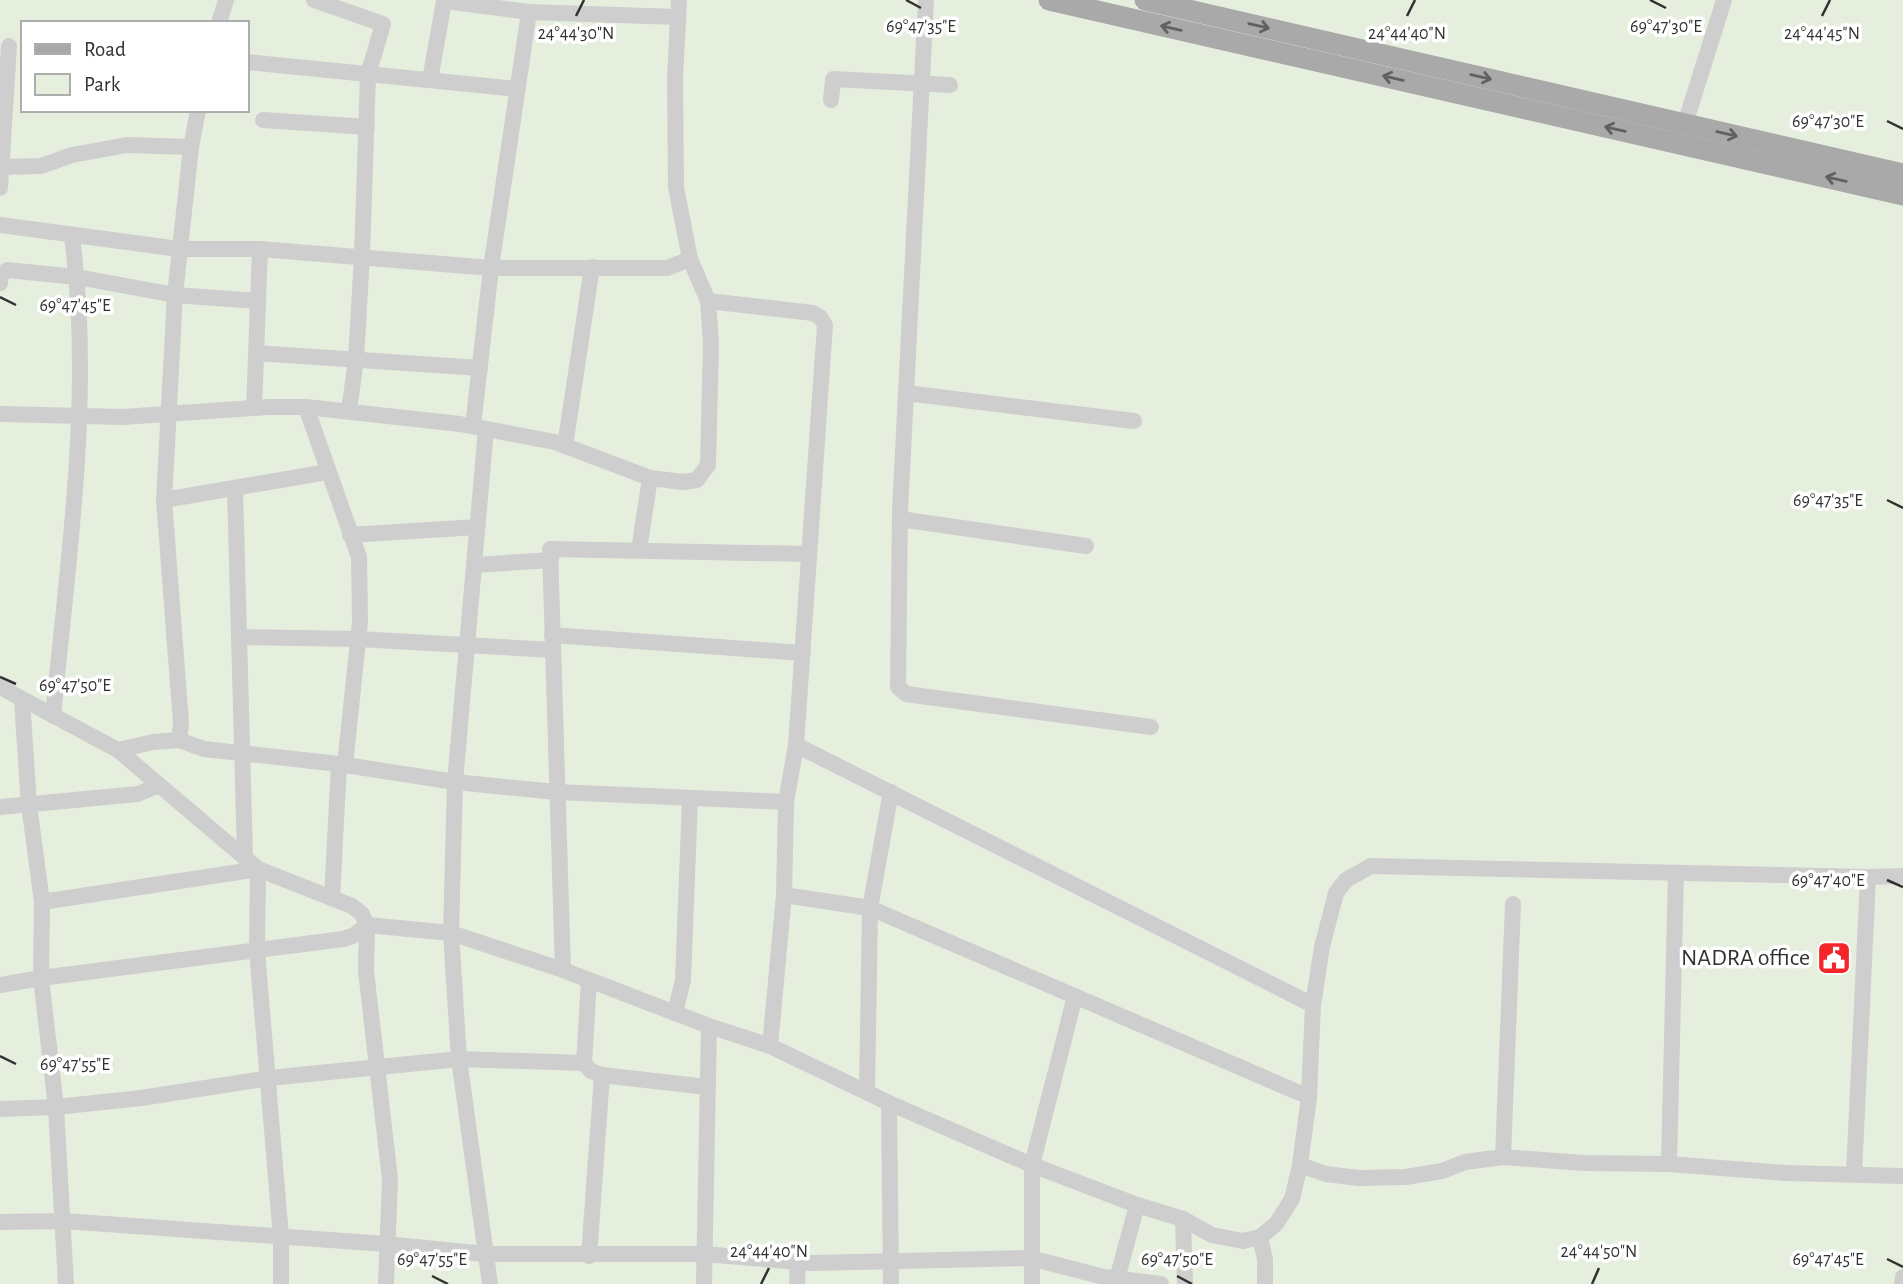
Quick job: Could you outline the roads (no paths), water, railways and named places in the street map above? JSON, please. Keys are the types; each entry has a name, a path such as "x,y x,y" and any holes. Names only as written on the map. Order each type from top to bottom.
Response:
{"main road":[{"path":"1049,0 1903,195"},
{"path":"1145,0 1903,174"}],"street":[{"path":"220,21 226,0"},
{"path":"314,0 383,24 368,75 362,256 356,359 349,411"},
{"path":"0,414 123,417 306,407 349,411 479,428 565,446 650,478 683,482 697,480 708,465 712,344 708,301 690,259 676,187 675,78 680,0"},
{"path":"926,0 900,519 898,687 906,694 1151,727"},
{"path":"1685,124 1724,0"},
{"path":"430,80 444,1 529,12 677,17"},
{"path":"490,1284 459,1059 451,933 455,782 477,527 480,368 491,268 529,12"},
{"path":"10,46 1,179 72,155 127,145 191,147"},
{"path":"248,62 517,89"},
{"path":"831,100 833,79 950,85"},
{"path":"179,740 181,723 164,500 174,295 198,112"},
{"path":"263,120 367,127"},
{"path":"0,225 179,250 260,249 491,268 667,268 690,259"},
{"path":"53,716 80,417 77,276 72,237"},
{"path":"254,408 260,249"},
{"path":"565,446 592,267"},
{"path":"2,274 77,276 174,295 258,301"},
{"path":"708,301 813,313 820,317 825,325 796,745 786,802 784,895 770,1046"},
{"path":"256,353 480,368"},
{"path":"906,393 1134,421"},
{"path":"306,407 359,557 358,639 342,765 332,898"},
{"path":"164,500 327,472"},
{"path":"639,550 650,478"},
{"path":"235,488 245,857"},
{"path":"900,519 1086,546"},
{"path":"350,535 477,527"},
{"path":"563,970 550,549 809,554"},
{"path":"474,565 551,560"},
{"path":"239,637 358,639 467,647 553,643 803,653"},
{"path":"0,687 118,750 157,786 258,869 352,906 362,914 367,925 366,971 390,1178 386,1284"},
{"path":"22,700 29,805 42,902 41,978 56,1107 66,1284"},
{"path":"118,750 153,742 179,740 204,749 342,765 455,782 556,792 786,802"},
{"path":"796,745 1313,1005"},
{"path":"0,807 138,794 157,786"},
{"path":"867,1092 870,908 891,792"},
{"path":"675,1013 682,980 690,798"},
{"path":"0,985 343,939 353,936 367,925 451,933 563,970 709,1026 770,1046 889,1103 1032,1164 1137,1205 1183,1219 1212,1235 1243,1241 1260,1237 1276,1224 1292,1199 1300,1165 1309,1097 1313,1005 1322,947 1336,893 1346,880 1371,866 1903,876"},
{"path":"42,902 258,869"},
{"path":"258,869 257,951 281,1237 281,1284"},
{"path":"1669,1164 1676,873"},
{"path":"1854,1174 1868,877"},
{"path":"784,895 870,908 1309,1097"},
{"path":"1503,1157 1513,904"},
{"path":"589,980 584,1063 591,1071 708,1087"},
{"path":"1032,1284 1032,1164 1075,996"},
{"path":"704,1284 709,1026"},
{"path":"0,1109 56,1107 141,1098 269,1078 459,1059 584,1063"},
{"path":"589,1256 602,1074"},
{"path":"889,1103 891,1284"},
{"path":"1300,1165 1326,1174 1359,1178 1406,1177 1442,1171 1465,1162 1503,1157 1583,1163 1669,1164 1786,1173 1903,1176"},
{"path":"1108,1280 1137,1205"},
{"path":"1183,1219 1185,1284"},
{"path":"0,1222 64,1221 386,1244 485,1254 703,1254 798,1262 1030,1258 1108,1280 1161,1284"},
{"path":"1260,1237 1265,1259 1265,1284"},
{"path":"797,1284 798,1262"},
{"path":"1902,1284 1903,1277"}],"place":[{"name":"NADRA office","path":"1834,958"}]}
